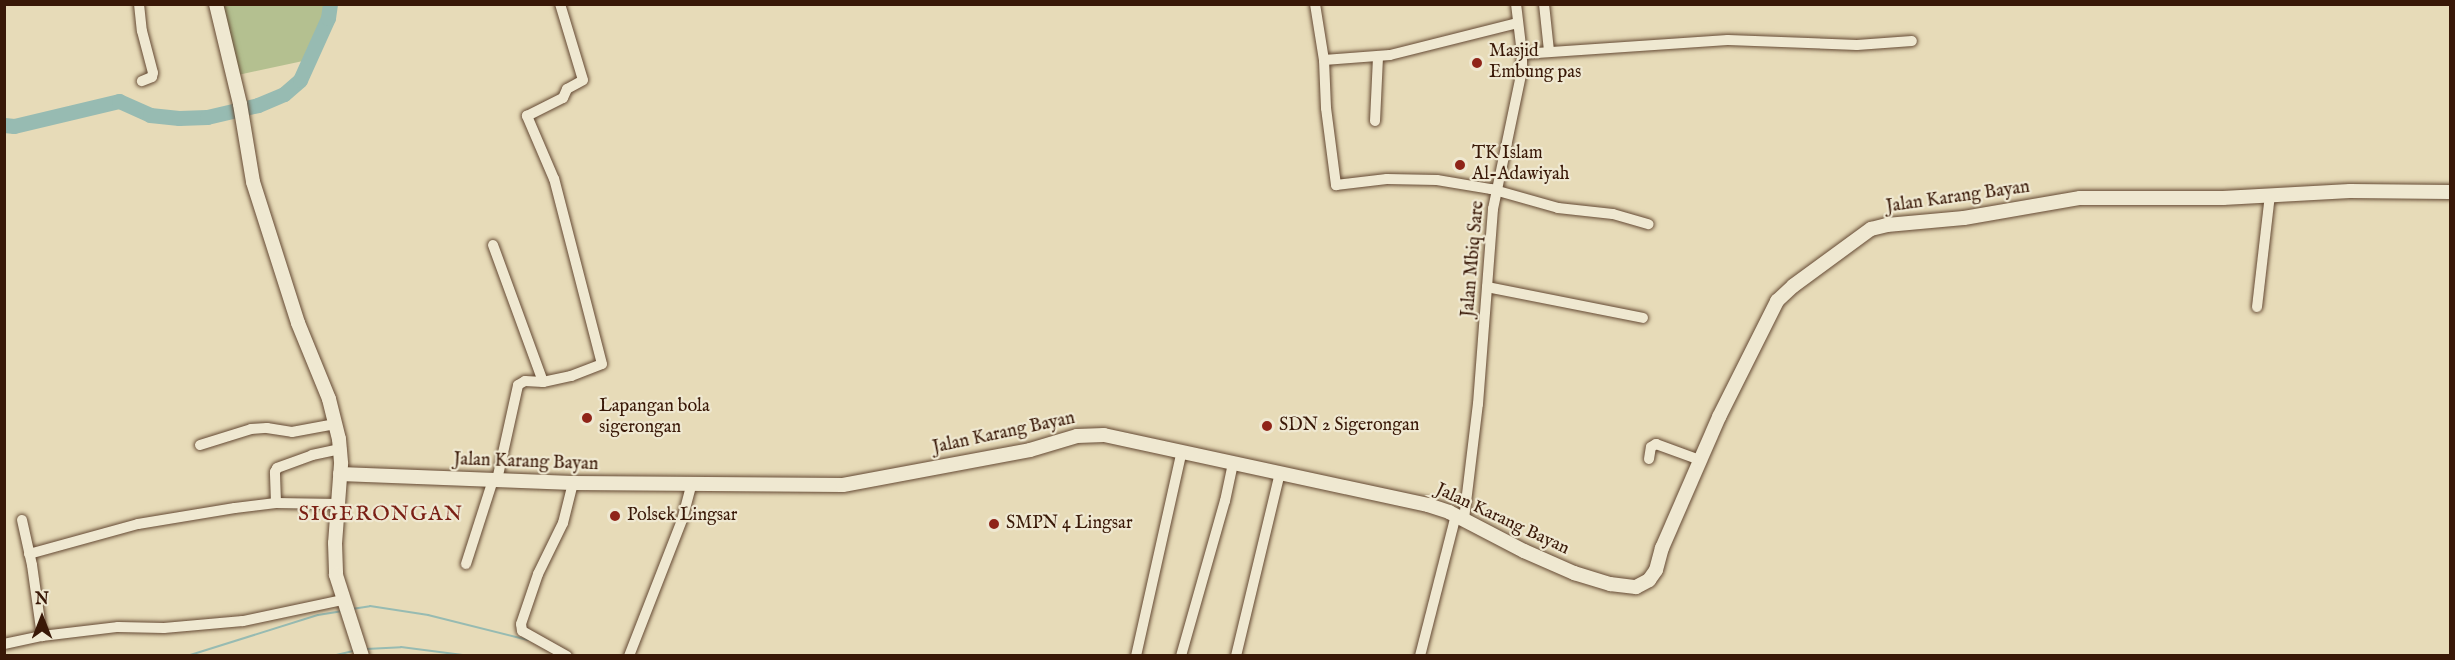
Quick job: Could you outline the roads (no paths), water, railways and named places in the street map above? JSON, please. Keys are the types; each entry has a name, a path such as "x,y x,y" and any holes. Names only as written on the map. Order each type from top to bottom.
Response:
{"street":[{"path":"140,4 142,31 153,73 152,77 142,81"},
{"path":"216,4 240,104 253,182 298,323 323,383 336,424 341,449 336,575 362,656"},
{"path":"466,564 495,480 517,386 525,381 543,382 571,376 602,364 554,179 527,116 563,98 567,89 583,80 560,4"},
{"path":"1315,4 1324,60 1326,108 1336,184 1387,179 1430,179 1497,190 1558,208 1613,214 1648,224"},
{"name":"Jalan Mbiq Sare","path":"1420,656 1460,517 1476,430 1497,190 1522,70 1516,4"},
{"path":"1544,4 1549,51"},
{"path":"1324,60 1378,57 1517,22"},
{"path":"1522,54 1728,40 1857,45 1912,41"},
{"path":"1375,121 1378,57"},
{"name":"Jalan Karang Bayan","path":"340,474 573,483 858,483 1030,450 1088,434 1112,436 1436,507 1574,573 1610,584 1639,586 1649,580 1656,570 1662,548 1700,460 1761,329 1777,301 1793,286 1871,229 1887,225 1964,218 2080,198 2270,195 2350,191 2451,192"},
{"path":"2257,307 2270,195"},
{"path":"493,245 543,382"},
{"path":"1487,287 1643,318"},
{"path":"200,445 251,429 267,428 292,432 336,424"},
{"path":"1649,459 1651,447 1656,444 1700,460"},
{"path":"276,503 275,472 277,468 312,455 341,449"},
{"path":"1136,656 1182,452"},
{"path":"1182,656 1225,501 1233,463"},
{"path":"1236,656 1280,473"},
{"path":"567,656 522,631 520,624 538,574 562,523 573,483"},
{"path":"628,656 682,520 692,483"},
{"path":"29,554 138,524 276,503 338,504"},
{"path":"22,520 42,636"},
{"path":"4,644 42,636 118,627 164,628 243,621 346,606"}],"waterway":[{"path":"4,125 14,126 119,101 150,115 179,118 207,117 258,105 284,94 300,80 328,18 330,4"},
{"path":"352,609 370,606 428,615 528,640"},
{"path":"187,656 318,615 343,611"},
{"path":"366,649 401,647 470,656"},
{"path":"332,656 354,651"}],"place":[{"name":"Masjid Embung pas","path":"1477,63"},
{"name":"TK Islam Al-Adawiyah","path":"1460,165"},
{"name":"Lapangan bola sigerongan","path":"587,418"},
{"name":"SDN 2 Sigerongan","path":"1267,426"},
{"name":"Polsek Lingsar","path":"615,516"},
{"name":"SMPN 4 Lingsar","path":"994,524"}],"district":[{"name":"SIGERONGAN","path":"381,515"}]}
